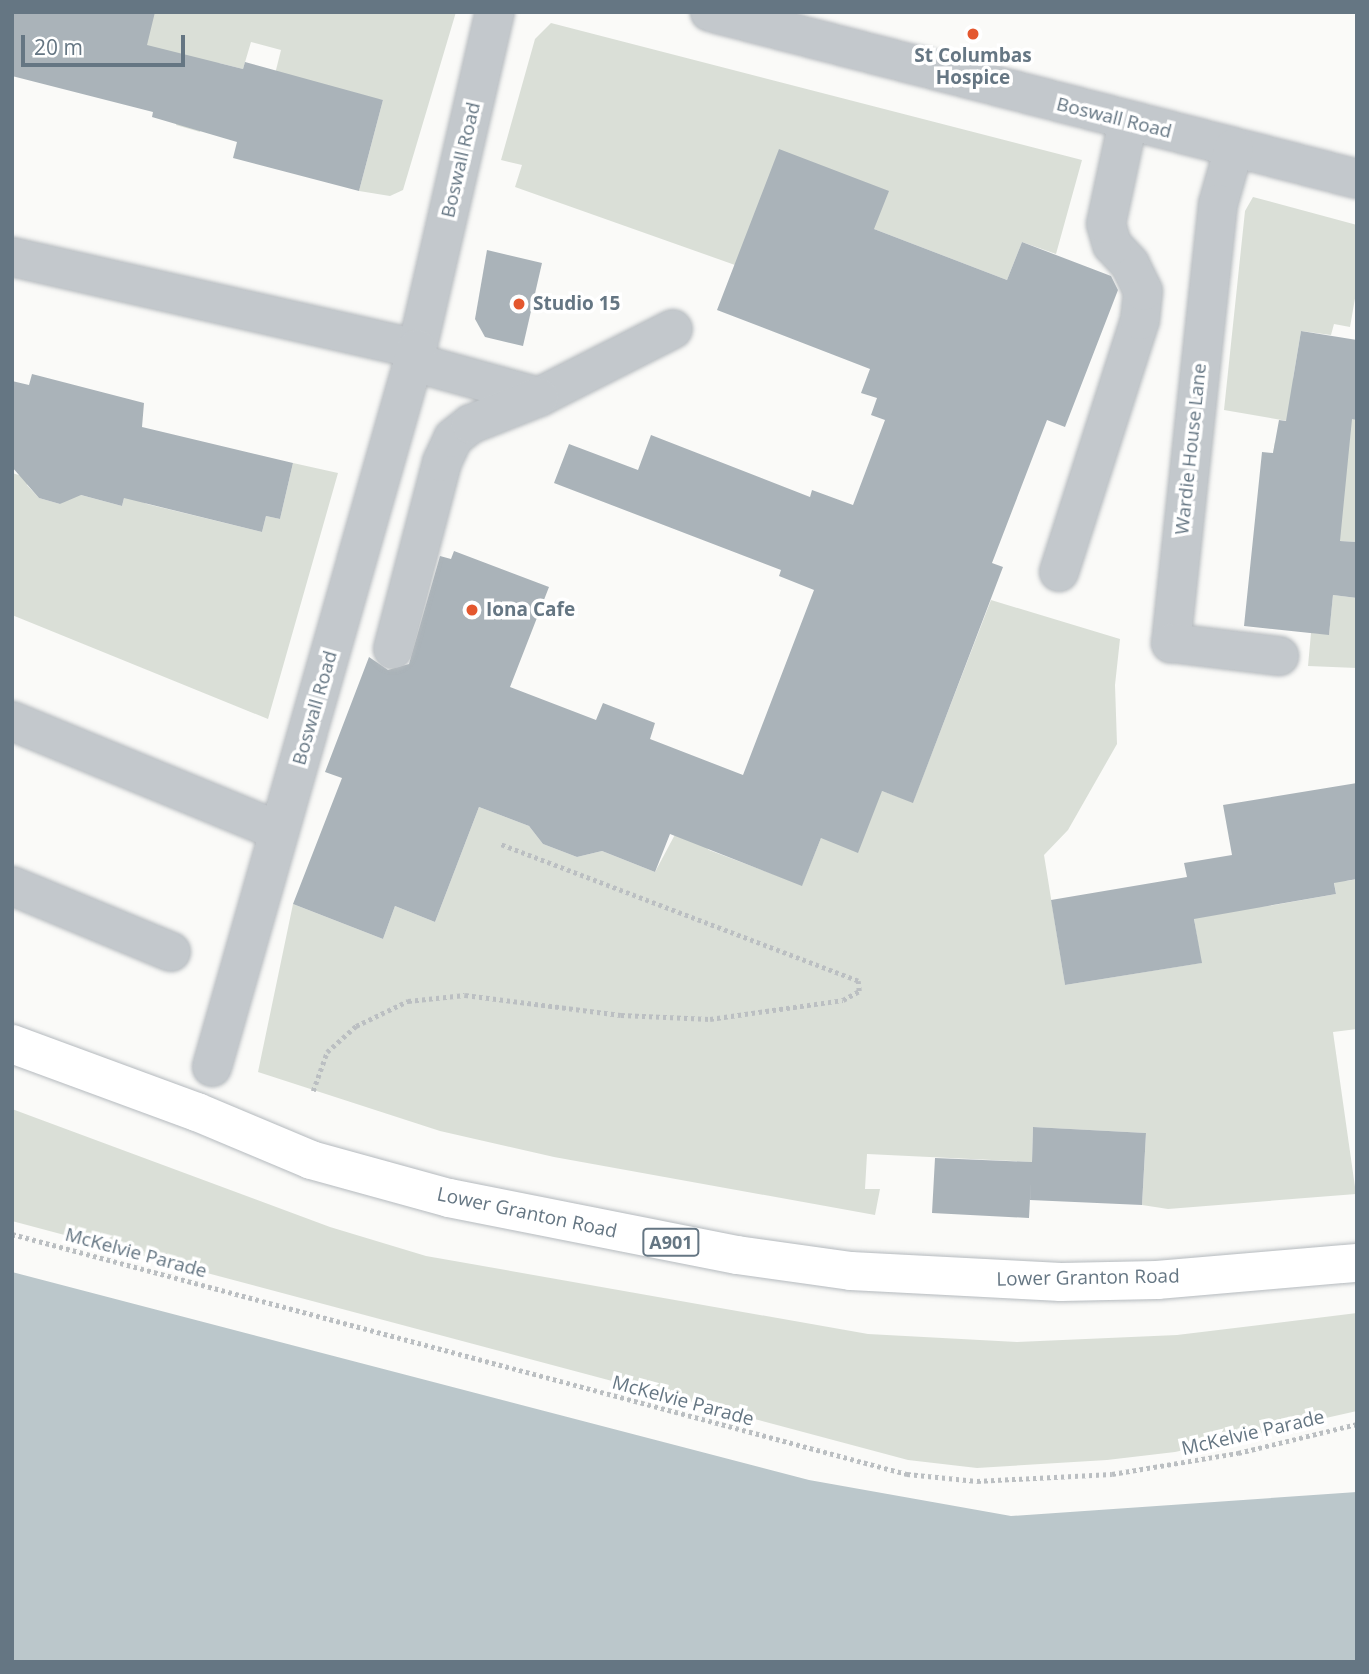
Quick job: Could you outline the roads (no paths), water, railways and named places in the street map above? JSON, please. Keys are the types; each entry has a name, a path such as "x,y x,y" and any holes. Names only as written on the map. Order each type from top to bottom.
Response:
{"main road":[{"name":"Lower Granton Road","path":"12,1044 197,1111 311,1160 449,1198 737,1255 851,1271 1061,1282 1157,1280 1357,1262"}],"street":[{"name":"Boswall Road","path":"212,1067 415,356 495,12"},
{"name":"Boswall Road","path":"710,12 1357,179"},
{"path":"1059,572 1140,320 1143,291 1130,264 1112,246 1106,224 1128,121"},
{"name":"Wardie House Lane","path":"1234,148 1218,204 1171,643 1279,656"},
{"path":"12,257 415,356 538,397"},
{"path":"393,649 442,462 453,438 471,424 538,397 673,329"},
{"path":"12,721 279,831"},
{"path":"12,886 171,952"}],"place":[{"name":"St Columbas Hospice","path":"973,34"},
{"name":"Studio 15","path":"519,304"},
{"name":"Iona Cafe","path":"472,610"}]}
